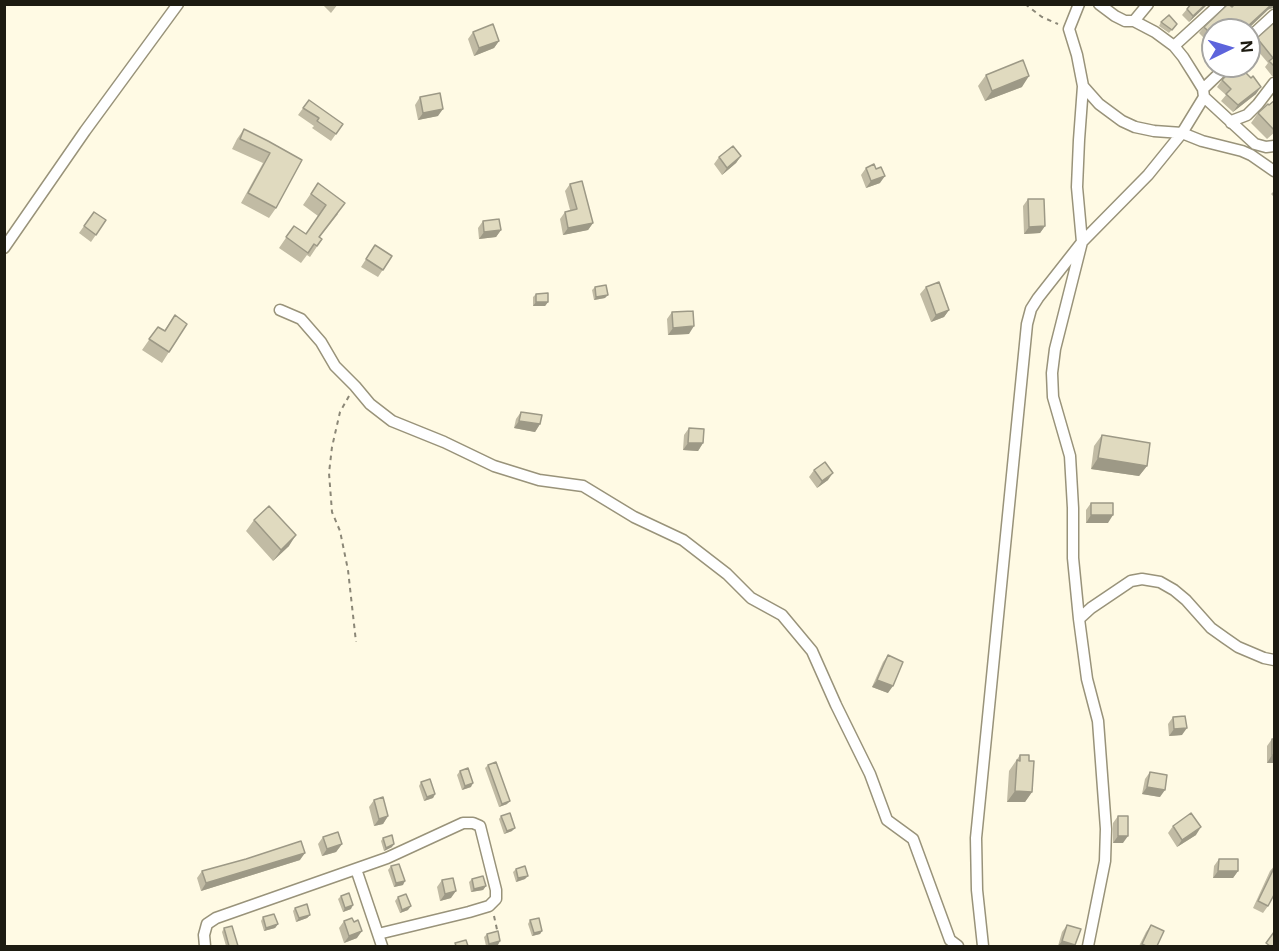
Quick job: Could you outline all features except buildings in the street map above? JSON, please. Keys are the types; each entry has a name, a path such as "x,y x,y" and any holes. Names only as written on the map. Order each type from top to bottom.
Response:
{"street":[{"path":"4,248 85,131 178,4"},
{"path":"1079,4 1069,29 1083,86 1077,187 1082,242 1055,349 1052,373 1053,397 1070,456 1073,558 1087,679 1098,721 1106,829 1105,861 1088,946"},
{"path":"1099,4 1115,16 1125,21 1134,21 1155,32 1174,46 1183,57 1203,93 1275,171"},
{"path":"1134,21 1148,4"},
{"path":"1174,46 1220,4"},
{"path":"1261,27 1275,15"},
{"path":"983,946 977,890 976,838 1027,324 1031,309 1082,242 1148,175 1182,133 1203,93 1216,78"},
{"path":"1231,123 1247,115 1275,83"},
{"path":"1083,86 1099,104 1122,121 1135,127 1182,133 1224,146 1253,149 1275,146"},
{"path":"280,310 301,319 321,342 335,366 370,404 392,421 494,466 539,480 584,486 634,517 683,540 726,574 751,598 782,615 812,651 870,774 888,820 913,839 950,940 958,946"},
{"path":"1079,619 1090,608 1131,581 1142,579 1160,582 1174,590 1211,628 1238,647 1275,660"},
{"path":"205,946 204,935 207,924 216,918 387,858 463,824 473,823 480,826 496,890 496,899 489,906 469,912 378,934"},
{"path":"356,869 382,946"}],"path":[{"path":"1024,4 1042,17 1069,29"},
{"path":"355,386 340,412 329,473 332,512 340,531 348,570 356,642"},
{"path":"489,906 495,920 498,938"}]}
